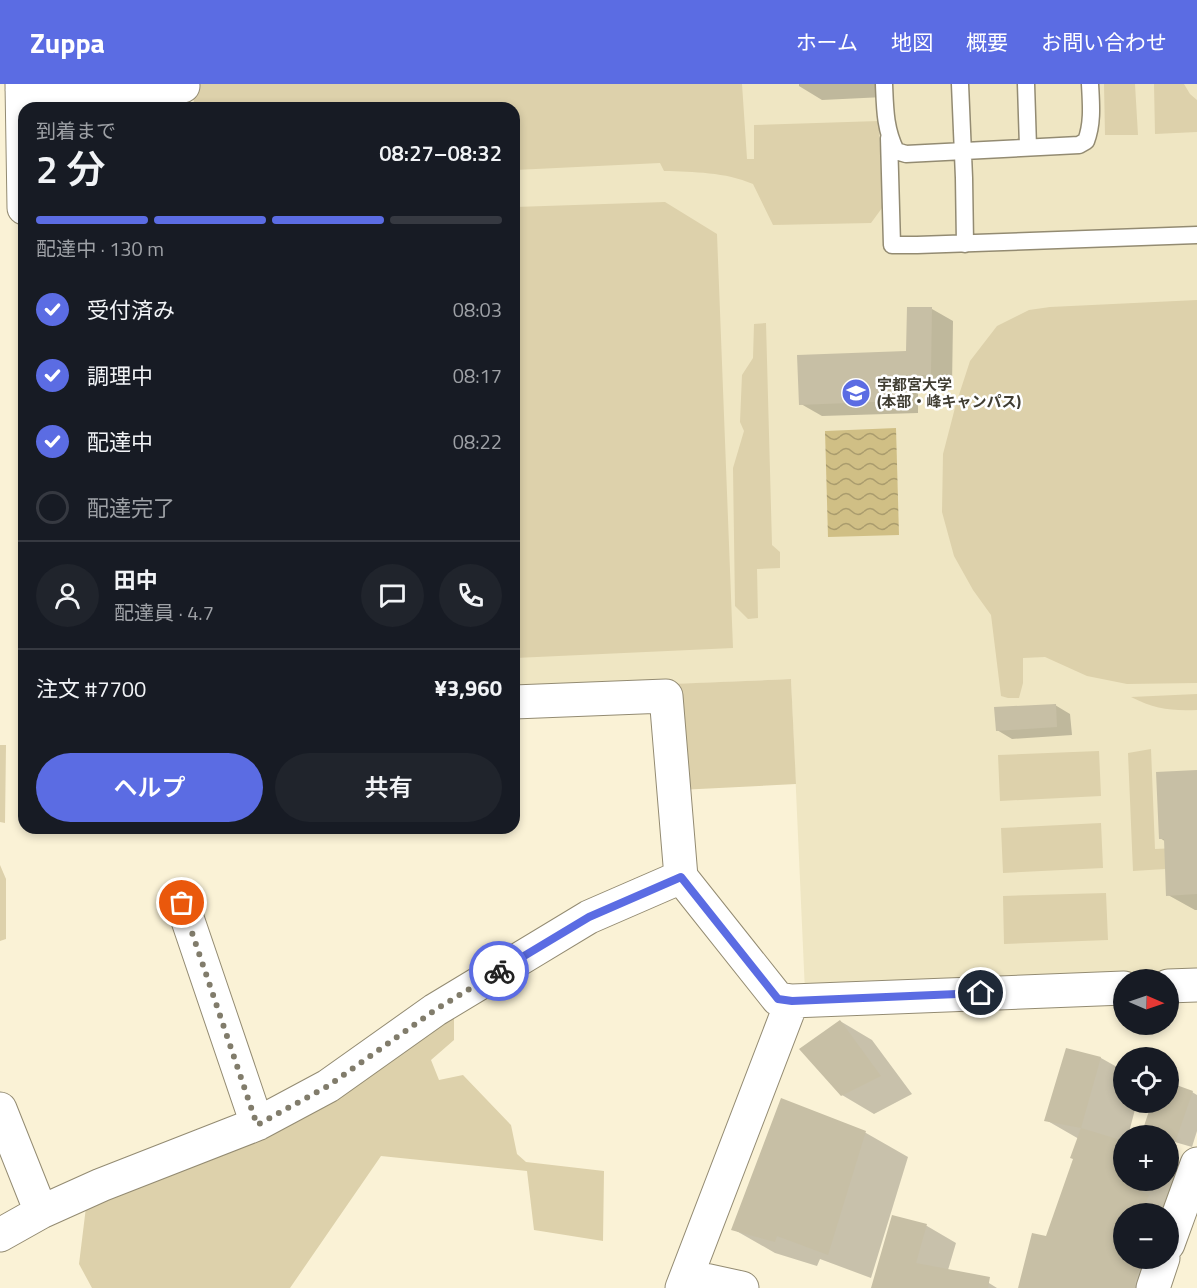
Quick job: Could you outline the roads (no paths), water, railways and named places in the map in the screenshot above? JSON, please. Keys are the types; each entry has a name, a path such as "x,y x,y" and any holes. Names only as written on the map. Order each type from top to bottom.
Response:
{"street":[{"path":"22,102 22,87 183,93"},
{"path":"520,702 666,696 681,877 778,999 792,1001 1113,988"},
{"path":"0,1235 42,1212 101,1185 257,1125 328,1086 435,1010 589,917 681,877"},
{"path":"182,903 257,1125"},
{"path":"1179,985 1197,984"},
{"path":"742,1288 685,1282 792,1001"},
{"path":"0,1109 42,1212"},
{"path":"1179,1214 1197,1164"},
{"path":"1153,1288 1159,1269"}],"lane":[{"path":"884,84 889,138 891,245 1197,235"},
{"path":"960,84 965,244"},
{"path":"1026,84 1028,147"},
{"path":"889,138 896,152 906,154 1079,145 1086,141 1090,133 1090,84"}],"water":[{"path":"896,428 899,535 828,537 825,431"}],"place":[{"name":"宇都宮大学 (本部・峰キャンパス)","path":"856,393"}]}
